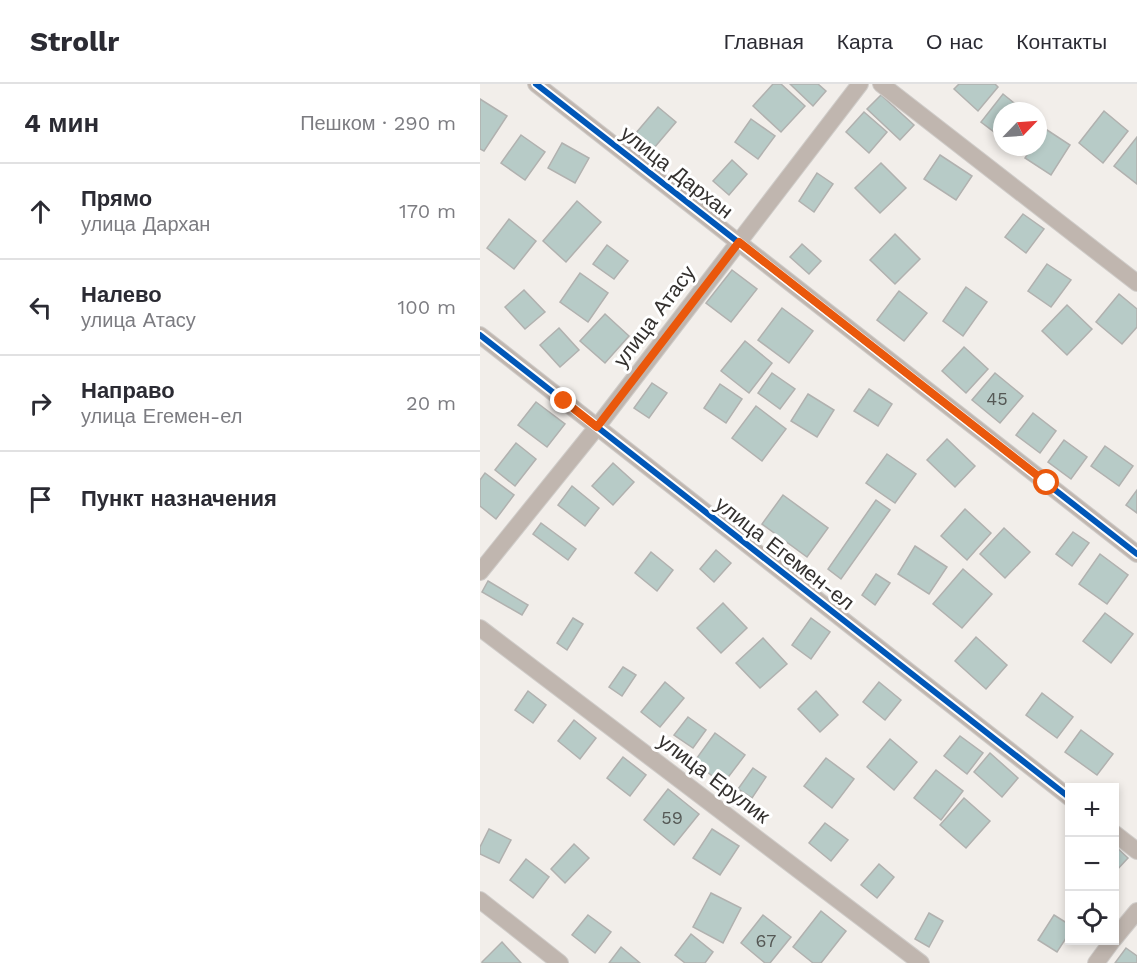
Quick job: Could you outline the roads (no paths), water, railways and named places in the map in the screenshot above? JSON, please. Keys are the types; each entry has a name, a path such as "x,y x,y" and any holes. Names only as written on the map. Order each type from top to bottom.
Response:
{"street":[{"name":"улица Дархан","path":"536,84 1137,554"},
{"name":"улица Атасу","path":"480,572 597,427 860,84"},
{"path":"881,84 1137,283"},
{"name":"улица Егемен-ел","path":"480,335 1065,794"},
{"name":"улица Ерулик","path":"480,628 921,963"},
{"path":"1119,837 1137,851"},
{"path":"480,900 560,963"},
{"path":"1119,933 1137,910"},
{"path":"1096,963 1110,945"}]}
